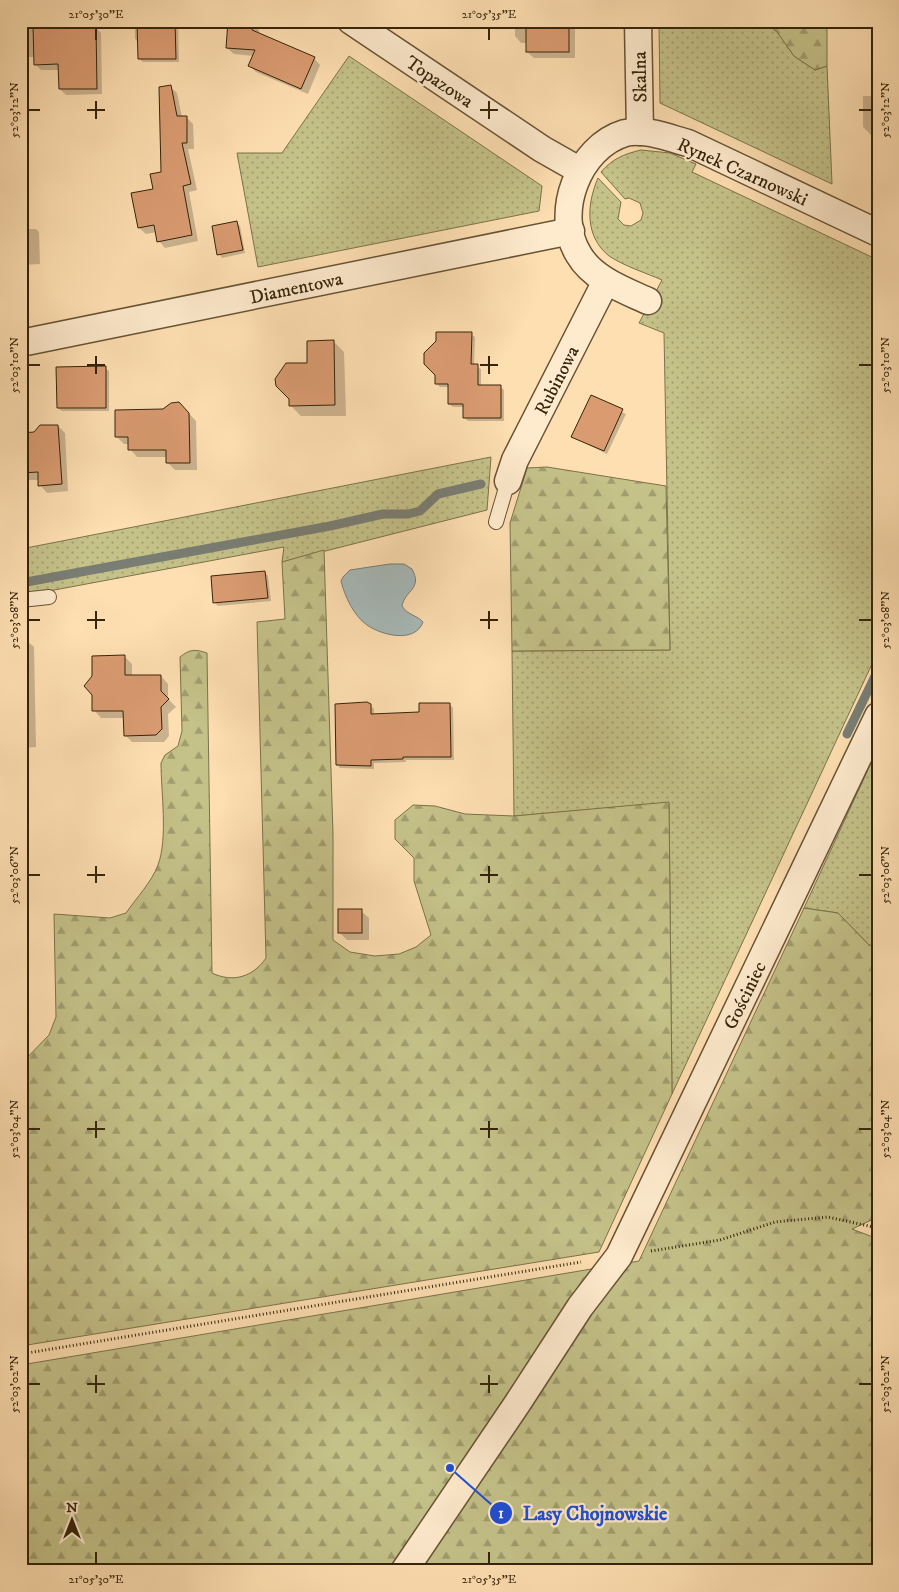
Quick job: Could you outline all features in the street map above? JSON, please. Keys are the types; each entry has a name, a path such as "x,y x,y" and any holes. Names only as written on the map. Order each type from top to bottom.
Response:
{"street":[{"name":"Topazowa","path":"351,21 542,149 579,170"},
{"name":"Skalna","path":"638,21 640,132"},
{"name":"Rynek Czarnowski","path":"648,301 606,280 579,255 571,230 569,198 579,170 607,142 625,133 640,132 688,143 878,233"},
{"name":"Diamentowa","path":"21,343 571,230"},
{"name":"Rubinowa","path":"508,480 515,460 606,280"},
{"name":"Gościniec","path":"404,1571 517,1404 580,1306 613,1264 878,716"}],"lane":[{"path":"496,522 508,480"},
{"path":"21,600 49,598"}],"path":[{"path":"21,1354 613,1264 720,1240 775,1222 828,1217 878,1228"}],"green space":[{"path":"659,21 763,21 777,31 794,56 815,70 827,66 832,184 660,103"},
{"path":"763,21 827,21 827,66 815,70 794,56 777,32"},
{"path":"349,56 542,186 539,211 258,267 237,153 282,153"},
{"path":"641,150 670,153 696,164 692,172 878,260 878,651 672,1094 669,803 514,816 512,651 670,650 664,333 639,323 662,280 609,256 595,239 590,219 590,208 598,178 621,202 618,219 624,225 631,226 641,220 643,213 640,203 629,198 625,199 601,172 619,158"},
{"path":"491,457 487,510 282,562 284,547 49,591 21,593 21,549"},
{"path":"547,467 666,486 670,650 512,651 510,523 527,468"},
{"path":"324,550 333,834 333,940 350,952 375,956 399,954 416,947 431,935 414,881 414,858 395,839 395,820 413,805 435,806 465,814 514,816 669,802 672,1094 599,1252 21,1346 21,1064 49,1035 56,1017 54,914 110,918 126,913 155,872 163,842 161,763 165,755 178,746 182,731 180,657 193,650 199,651 207,653 212,973 227,978 235,978 249,974 261,965 266,958 257,622 285,619 282,562"},
{"path":"878,748 878,947 869,945 838,913 804,908"},
{"path":"804,908 838,913 869,945 878,947 878,1217 852,1229 878,1239 878,1571 21,1571 21,1365 639,1261"}],"shaded area":[{"path":"390,564 404,564 412,569 415,576 416,581 402,606 423,622 419,629 413,633 397,636 381,632 367,625 358,617 351,606 341,581 350,570"}],"building":[{"path":"137,21 175,21 176,59 138,59"},
{"path":"228,21 253,22 252,30 315,57 301,89 248,66 255,50 226,48"},
{"path":"526,21 569,21 569,52 526,52"},
{"path":"33,26 96,26 97,89 59,89 58,64 34,65"},
{"path":"171,85 177,116 187,116 187,143 182,143 191,184 183,186 192,235 157,242 154,225 138,228 131,193 153,189 150,174 161,172 159,87"},
{"path":"237,221 243,250 217,255 212,226"},
{"path":"436,332 472,332 471,364 478,364 478,385 501,385 501,418 463,418 463,404 448,404 448,384 435,384 435,375 424,364 424,353 436,341"},
{"path":"334,340 335,405 289,406 289,399 276,386 275,379 286,363 307,363 307,341"},
{"path":"106,366 106,408 57,408 56,367"},
{"path":"591,395 623,409 604,451 571,437"},
{"path":"179,402 189,413 190,463 166,463 166,450 128,450 128,437 115,437 115,410 163,409 171,403"},
{"path":"40,425 58,425 62,484 38,486 38,472 21,473 21,433 34,432"},
{"path":"265,571 268,598 213,603 211,576"},
{"path":"125,655 125,675 161,675 161,691 169,699 161,707 162,729 156,735 124,736 123,711 92,711 92,695 84,686 92,676 92,656"},
{"path":"367,702 371,704 371,714 419,712 419,703 450,703 451,757 403,757 403,759 371,760 371,766 336,765 335,704"},
{"path":"338,909 362,909 362,933 338,933"}],"waterway":[{"path":"21,583 330,526 383,514 408,514 420,511 438,494 481,484"},
{"path":"847,734 878,670"}],"place":[{"name":"Lasy Chojnowskie","path":"450,1468"}]}
